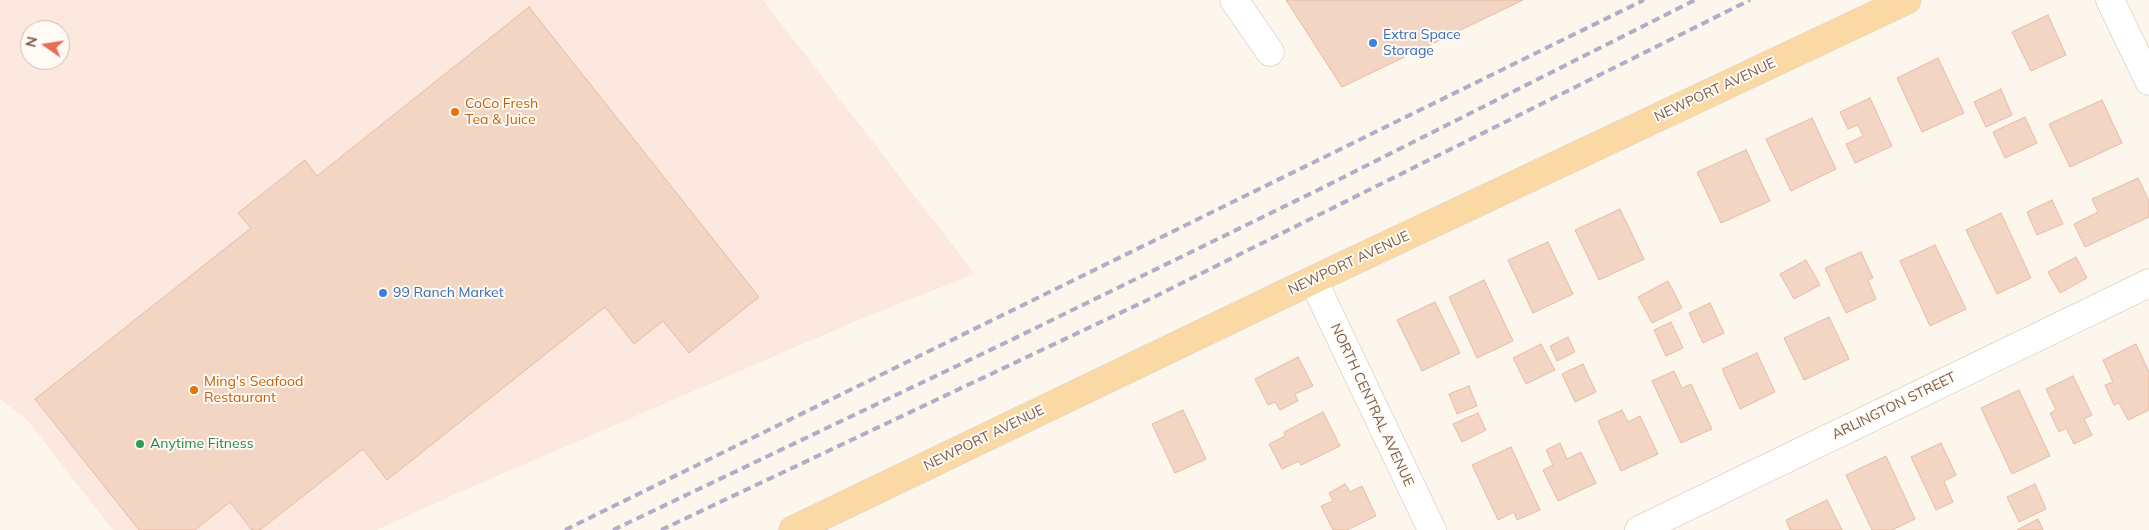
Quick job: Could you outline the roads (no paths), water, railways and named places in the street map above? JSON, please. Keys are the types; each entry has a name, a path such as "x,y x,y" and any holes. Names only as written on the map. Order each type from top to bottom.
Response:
{"main road":[{"name":"NEWPORT AVENUE","path":"793,530 1313,280 1907,0"}],"street":[{"path":"1234,0 1270,52"},
{"path":"2110,0 2149,81"},
{"name":"NORTH CENTRAL AVENUE","path":"1313,280 1432,530"},
{"name":"ARLINGTON STREET","path":"1639,530 2149,283"}],"railway":[{"path":"565,530 1644,0"},
{"path":"613,530 1007,342 1318,190 1695,0"},
{"path":"661,530 1156,296 1750,0"}],"place":[{"name":"Extra Space Storage","path":"1373,43"},
{"name":"CoCo Fresh Tea & Juice","path":"455,112"},
{"name":"99 Ranch Market","path":"383,293"},
{"name":"Ming's Seafood Restaurant","path":"194,390"},
{"name":"Anytime Fitness","path":"140,444"}]}
